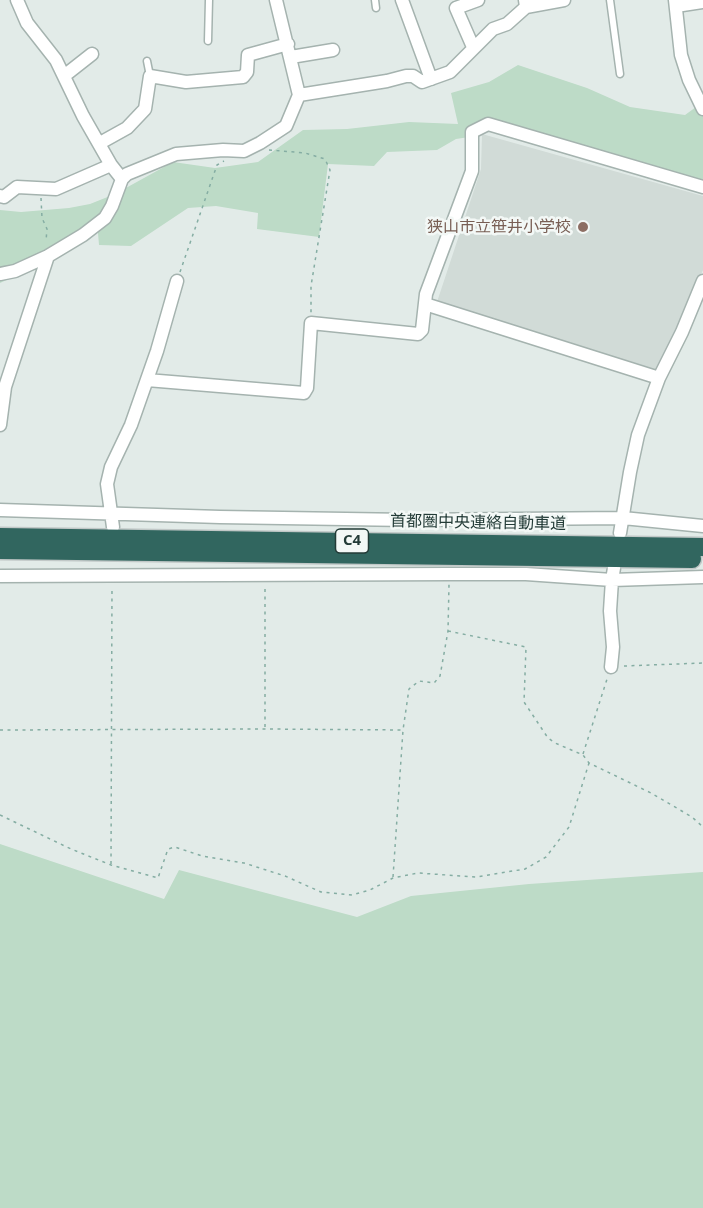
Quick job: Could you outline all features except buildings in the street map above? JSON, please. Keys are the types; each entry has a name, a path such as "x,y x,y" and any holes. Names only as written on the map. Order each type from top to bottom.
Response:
{"highway":[{"name":"首都圏中央連絡自動車道","path":"0,537 703,547"},
{"name":"首都圏中央連絡自動車道","path":"0,550 703,559"}],"street":[{"path":"17,0 27,22 56,60 83,116 111,165 122,179"},
{"path":"0,274 15,271 48,256 105,218 122,179 127,174 176,154 246,149 286,126 299,94 276,0"},
{"path":"402,0 431,79"},
{"path":"473,47 456,8 477,0"},
{"path":"299,94 406,76 413,76 422,82 431,79 450,72 473,47 493,29 507,24 525,4 564,0"},
{"path":"703,2 675,3 681,55 689,80 703,109"},
{"path":"100,143 127,128 145,110 150,76 186,82 243,77 247,72 248,55 288,44"},
{"path":"291,57 333,50"},
{"path":"64,76 92,54"},
{"path":"147,380 304,393 307,388 311,323 418,334 422,330 426,294 472,171 472,132 488,124 703,188"},
{"path":"0,196 4,197 17,187 56,189 111,165"},
{"path":"0,425 5,387 48,256"},
{"path":"112,527 108,484 111,467 131,425 158,351 177,281"},
{"path":"620,533 638,435 659,378 682,332 703,281"},
{"path":"425,304 659,378"},
{"path":"0,510 408,520 623,518 703,526"},
{"path":"610,667 613,647 610,611 613,574"},
{"path":"0,576 613,574 703,576"}],"lane":[{"path":"208,0 208,41"},
{"path":"375,0 376,8"},
{"path":"610,0 620,74"},
{"path":"147,61 150,76"}],"path":[{"path":"177,281 217,165 246,149 305,153 325,159 330,170 311,286 311,323"},
{"path":"41,188 42,218 47,229 46,241"},
{"path":"393,878 403,730 409,690 419,681 434,683 440,676 448,631 449,574"},
{"path":"111,865 112,575"},
{"path":"264,729 265,575"},
{"path":"448,631 526,647 524,702 548,738 555,744 583,755 589,763 651,793 692,817 703,827"},
{"path":"583,755 610,667 703,663"},
{"path":"0,730 403,730"},
{"path":"0,815 39,836 111,865 158,878 168,849 175,847 202,856 244,863 285,876 321,892 351,895 370,890 393,878 418,873 476,877 525,869 546,857 569,827 589,763"}],"shaded area":[{"name":"狭山市立笹井小学校","path":"482,134 703,196 703,270 657,371 434,311 481,169"}],"green space":[{"path":"518,65 587,88 630,107 685,115 703,102 703,183 484,127 476,136 456,139 437,150 387,152 374,166 328,164 319,237 257,229 258,213 216,206 188,208 131,246 99,245 97,221 54,258 0,283 0,210 21,212 90,204 115,194 173,162 215,168 258,162 303,130 347,129 409,122 458,124 451,93 489,82"},
{"path":"0,844 164,899 179,870 357,917 411,896 529,884 703,872 703,1208 0,1208"}],"place":[{"name":"狭山市立笹井小学校","path":"583,227"}]}
